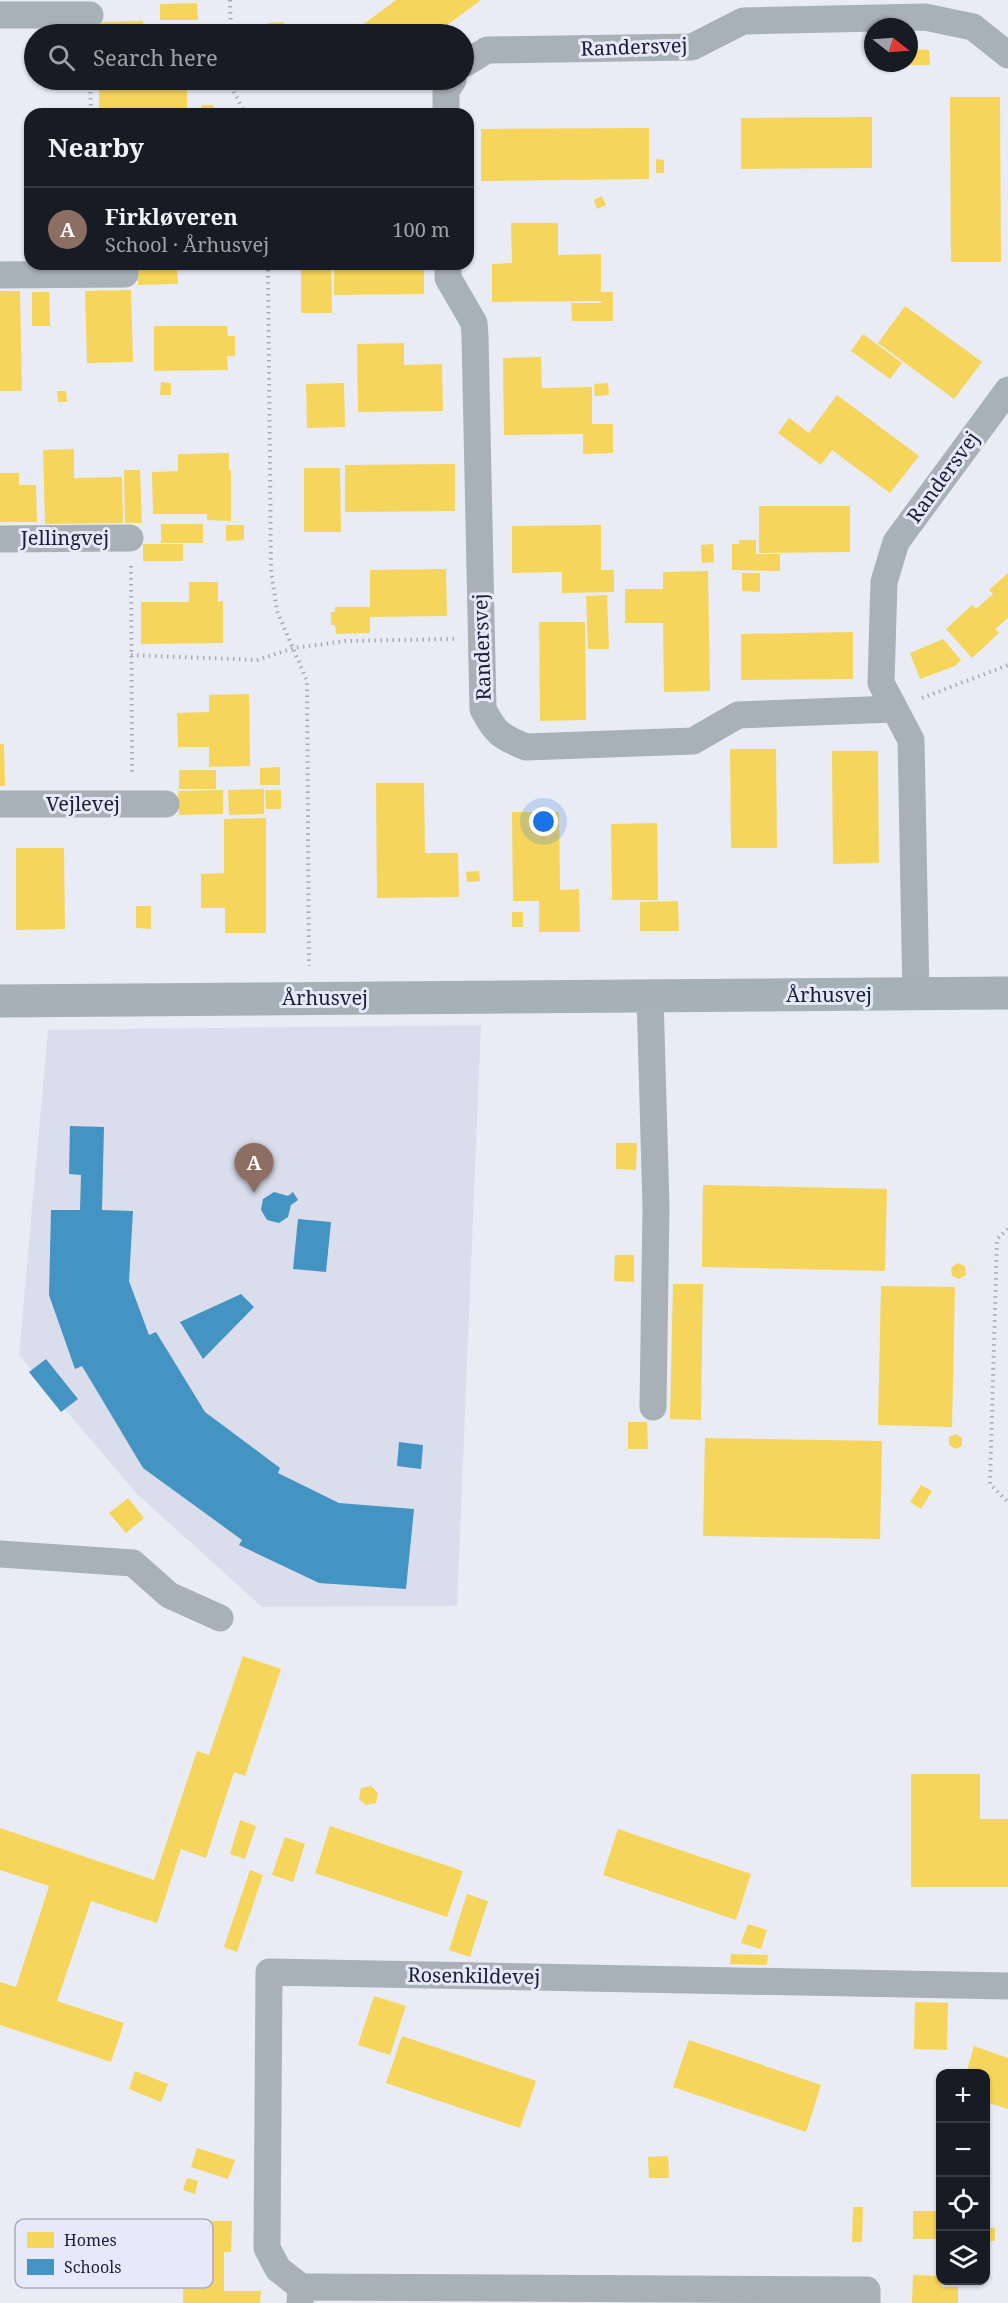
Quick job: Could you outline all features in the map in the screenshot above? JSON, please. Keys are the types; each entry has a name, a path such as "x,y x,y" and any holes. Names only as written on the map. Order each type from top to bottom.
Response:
{"street":[{"path":"0,15 90,15"},
{"name":"Randersvej","path":"474,58 487,50 692,48 743,21 754,20 925,17 973,27 1008,55"},
{"path":"446,108 447,90"},
{"name":"Randersvej","path":"448,270 448,278 474,322 483,709 494,729 505,739 526,747 693,741 738,715 894,709"},
{"path":"0,275 125,274"},
{"name":"Randersvej","path":"916,995 911,740 881,683 884,582 896,542 1008,390"},
{"name":"Jellingvej","path":"0,539 130,538"},
{"name":"Vejlevej","path":"0,804 166,804"},
{"name":"Århusvej","path":"0,1001 1008,993"},
{"path":"650,995 656,1207 653,1407"},
{"path":"0,1554 133,1563 169,1595 220,1618"},
{"name":"Rosenkildevej","path":"867,2303 867,2290 626,2296 300,2295 278,2269 267,2248 269,1972 1008,1986"}],"path":[{"path":"230,0 231,24"},
{"path":"90,90 91,108"},
{"path":"232,90 241,108"},
{"path":"268,270 271,570 278,611 307,681 309,967"},
{"path":"130,538 132,804"},
{"path":"131,655 257,660 294,648 346,641 482,639"},
{"path":"894,709 1008,665"},
{"path":"1008,1229 997,1239 990,1484 1008,1502"}],"shaded area":[{"path":"481,1025 457,1606 262,1607 137,1494 19,1355 48,1030"}],"building: Homes":[{"path":"396,0 481,0 449,24 364,24"},
{"path":"197,3 198,20 160,20 160,4"},
{"path":"143,21 143,24 100,24 100,22"},
{"path":"284,22 284,24 268,24"},
{"path":"918,49 929,50 930,65 918,65"},
{"path":"99,90 187,90 187,108 99,108"},
{"path":"950,97 1000,97 1001,262 951,262"},
{"path":"201,105 213,105 213,108 201,108"},
{"path":"872,117 872,168 741,169 741,118"},
{"path":"649,128 649,179 481,181 481,129"},
{"path":"656,159 664,160 664,173 656,173"},
{"path":"602,196 606,205 597,209 594,200"},
{"path":"511,223 558,223 558,255 601,254 601,292 613,292 613,321 572,321 571,303 601,303 601,301 492,302 492,264 512,263"},
{"path":"138,270 177,270 178,284 138,285"},
{"path":"301,270 331,270 332,313 301,313"},
{"path":"334,270 424,270 424,294 334,295"},
{"path":"131,290 133,362 87,363 85,291"},
{"path":"0,291 20,291 22,391 0,391"},
{"path":"32,292 49,292 50,326 32,326"},
{"path":"905,306 982,362 954,399 878,343"},
{"path":"154,326 227,326 228,336 235,336 235,356 227,356 228,370 154,371"},
{"path":"863,334 902,363 890,379 851,351"},
{"path":"404,343 404,365 442,364 443,411 358,412 357,344"},
{"path":"541,357 542,388 592,387 592,424 613,424 613,453 583,454 583,434 504,435 503,358"},
{"path":"161,382 171,383 171,395 160,395"},
{"path":"344,383 345,427 307,428 306,384"},
{"path":"608,383 609,395 595,396 594,384"},
{"path":"57,391 66,391 67,402 58,402"},
{"path":"837,395 919,456 890,493 832,450 821,465 778,433 789,418 809,433"},
{"path":"74,449 74,478 122,477 123,523 45,524 43,450"},
{"path":"229,453 231,521 207,520 207,514 153,514 152,472 178,471 178,454"},
{"path":"455,464 455,511 345,512 345,465"},
{"path":"304,468 340,468 341,532 304,532"},
{"path":"124,470 140,470 142,523 125,523"},
{"path":"0,473 19,473 19,485 36,485 37,522 0,522"},
{"path":"759,506 850,506 850,552 759,553"},
{"path":"161,524 203,524 203,543 161,543"},
{"path":"226,525 244,525 244,540 226,541"},
{"path":"601,525 601,570 614,570 614,592 562,593 562,572 512,573 512,526"},
{"path":"739,540 756,540 756,554 780,554 780,571 732,570 732,544 739,544"},
{"path":"143,544 183,544 183,561 143,561"},
{"path":"713,544 714,562 702,563 701,545"},
{"path":"446,569 447,616 370,617 370,633 336,634 335,625 331,625 331,612 335,612 335,607 370,607 370,570"},
{"path":"708,571 710,691 664,692 663,623 625,623 625,589 663,589 663,572"},
{"path":"742,573 760,573 760,592 742,591"},
{"path":"1008,573 1008,618 995,629 999,633 972,658 946,629 972,605 976,609 993,594 989,590"},
{"path":"189,582 218,582 218,602 223,601 223,643 141,644 141,602 189,602"},
{"path":"607,595 609,649 588,649 586,596"},
{"path":"539,622 585,622 586,720 540,721"},
{"path":"853,632 853,679 741,680 741,634"},
{"path":"943,639 961,660 955,666 920,679 910,653"},
{"path":"249,694 250,766 209,767 209,747 178,747 177,713 209,712 209,695"},
{"path":"0,744 4,744 5,786 0,786"},
{"path":"730,749 776,749 777,848 731,848"},
{"path":"832,751 878,751 879,863 833,864"},
{"path":"280,767 280,785 260,785 260,768"},
{"path":"179,770 216,770 216,789 179,789"},
{"path":"376,783 424,783 425,853 458,853 459,897 377,898"},
{"path":"264,789 264,814 229,815 228,790"},
{"path":"223,790 223,814 179,815 178,791"},
{"path":"265,790 281,790 281,809 266,809"},
{"path":"512,812 559,812 560,890 579,889 580,932 539,932 539,901 513,901"},
{"path":"266,818 266,933 225,933 225,908 201,908 201,874 224,873 224,819"},
{"path":"657,823 658,900 612,900 611,824"},
{"path":"16,848 64,848 65,929 16,930"},
{"path":"479,871 480,881 467,882 466,872"},
{"path":"678,901 679,931 640,931 640,902"},
{"path":"136,906 151,906 151,929 136,928"},
{"path":"512,912 523,912 523,927 512,927"},
{"path":"616,1143 637,1143 636,1170 616,1169"},
{"path":"703,1185 887,1189 885,1271 702,1267"},
{"path":"615,1255 634,1255 634,1282 614,1281"},
{"path":"957,1263 965,1266 966,1275 959,1279 952,1276 951,1268"},
{"path":"673,1284 703,1284 701,1420 670,1419"},
{"path":"881,1286 955,1287 952,1427 878,1425"},
{"path":"628,1422 647,1422 648,1449 628,1449"},
{"path":"956,1434 962,1438 962,1446 955,1449 949,1445 949,1437"},
{"path":"705,1438 882,1441 880,1539 703,1536"},
{"path":"921,1485 932,1491 921,1509 910,1502"},
{"path":"128,1498 144,1518 126,1533 109,1513"},
{"path":"243,1656 281,1669 245,1776 234,1772 206,1858 181,1849 157,1923 91,1901 57,2001 124,2023 111,2062 0,2025 0,1982 16,1987 49,1886 0,1870 0,1828 154,1880 197,1751 209,1755"},
{"path":"911,1774 980,1774 980,1819 1008,1819 1008,1887 911,1887"},
{"path":"371,1786 378,1793 376,1803 366,1805 359,1799 361,1788"},
{"path":"240,1820 256,1826 245,1859 230,1854"},
{"path":"330,1826 463,1871 447,1917 315,1873"},
{"path":"618,1829 751,1874 736,1920 603,1875"},
{"path":"285,1837 305,1844 293,1882 272,1875"},
{"path":"250,1870 263,1875 237,1952 224,1947"},
{"path":"467,1894 488,1901 470,1957 449,1950"},
{"path":"748,1924 767,1930 761,1949 741,1943"},
{"path":"731,1954 768,1955 767,1965 730,1964"},
{"path":"374,1996 406,2006 390,2055 358,2045"},
{"path":"915,2002 948,2003 947,2050 914,2049"},
{"path":"402,2036 536,2081 520,2128 386,2083"},
{"path":"689,2040 821,2085 806,2132 673,2087"},
{"path":"974,2046 1008,2058 1008,2109 990,2103 990,2069 967,2069"},
{"path":"135,2071 168,2084 161,2102 129,2089"},
{"path":"197,2148 235,2160 228,2179 191,2167"},
{"path":"668,2156 669,2178 649,2178 648,2157"},
{"path":"187,2178 198,2181 195,2194 183,2190"},
{"path":"853,2207 863,2207 862,2242 852,2242"},
{"path":"913,2211 936,2211 936,2239 913,2239"},
{"path":"213,2221 232,2221 231,2252 224,2252 224,2291 261,2291 260,2303 183,2303 183,2288 213,2288"},
{"path":"990,2228 995,2228 995,2241 990,2241"},
{"path":"913,2275 936,2276 936,2285 958,2287 958,2303 912,2303"}],"building: Schools":[{"path":"70,1126 104,1127 102,1210 133,1211 129,1281 149,1335 156,1332 205,1412 280,1468 278,1473 339,1503 414,1509 406,1589 319,1583 239,1545 242,1540 143,1468 82,1366 75,1369 49,1295 51,1210 80,1210 81,1175 69,1174"},
{"path":"274,1192 288,1196 293,1192 298,1200 291,1205 288,1217 279,1223 267,1220 261,1210 263,1199"},
{"path":"298,1219 331,1222 326,1272 293,1269"},
{"path":"241,1294 254,1307 203,1359 180,1322"},
{"path":"46,1359 78,1399 61,1412 29,1372"},
{"path":"399,1442 423,1445 421,1469 397,1466"}],"place":[{"name":"Firkløveren","path":"254,1193"}]}
